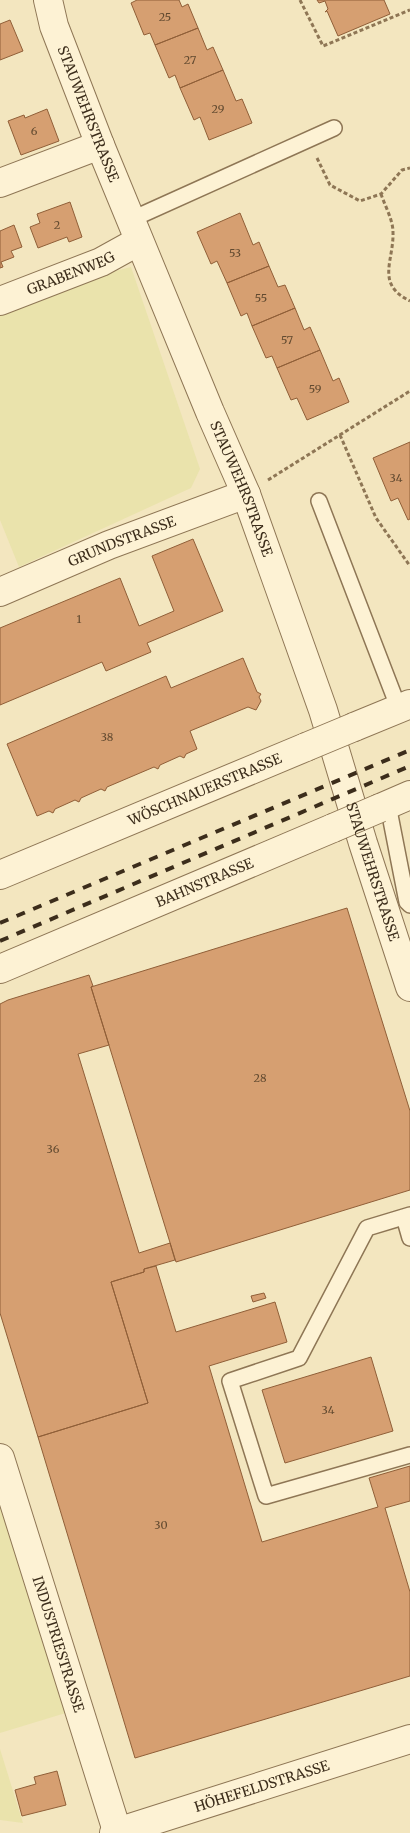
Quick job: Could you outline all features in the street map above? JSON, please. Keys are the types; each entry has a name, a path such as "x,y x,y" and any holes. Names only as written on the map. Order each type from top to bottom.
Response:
{"street":[{"name":"STAUWEHRSTRASSE","path":"48,0 54,26 100,145 246,494 323,710 363,843 410,987"},
{"path":"0,183 100,145"},
{"name":"GRABENWEG","path":"0,301 101,262 135,231"},
{"name":"GRUNDSTRASSE","path":"0,592 109,545 246,494"},
{"name":"WÖSCHNAUERSTRASSE","path":"0,875 404,706"},
{"name":"BAHNSTRASSE","path":"0,969 393,803"},
{"name":"INDUSTRIESTRASSE","path":"0,1458 116,1832"},
{"name":"HÖHEFELDSTRASSE","path":"116,1832 410,1739"}],"lane":[{"path":"135,231 334,128"},
{"path":"319,501 404,706"},
{"path":"393,803 407,902 410,905"},
{"path":"410,1238 407,1216 367,1228 299,1358 230,1381 266,1496 410,1456"}],"path":[{"path":"300,0 322,46 410,10"},
{"path":"308,140 330,185 360,201 381,194 402,170 410,168"},
{"path":"381,194 393,231 388,273 397,295 410,301"},
{"path":"246,494 409,391"},
{"path":"340,434 376,518 410,566"}],"shaded area":[{"path":"131,267 200,469 191,488 19,567 0,520 0,315 107,273"},
{"path":"0,1490 69,1712 0,1733"},
{"path":"0,1749 23,1823 0,1820"}],"building":[{"path":"137,0 179,0 182,7 188,4 198,28 155,45 150,33 144,35 131,3"},
{"path":"317,0 384,0 390,14 338,36 327,11 325,12 328,9 325,1 319,3"},
{"path":"10,20 23,51 0,60 0,24"},
{"path":"198,28 207,50 213,47 223,70 180,88 175,75 169,78 155,45"},
{"path":"223,70 236,101 242,99 252,123 209,140 200,117 194,120 180,88"},
{"path":"47,109 59,141 21,155 8,121 24,115 25,118"},
{"path":"70,202 82,237 69,242 67,237 38,248 30,227 40,223 37,214"},
{"path":"240,213 253,245 259,242 269,266 227,283 217,261 211,264 197,232"},
{"path":"14,225 22,247 11,251 14,257 1,262 3,267 0,268 0,231"},
{"path":"269,266 278,287 285,285 295,308 252,326 247,313 241,316 227,283"},
{"path":"295,308 304,330 310,327 320,350 277,368 272,356 266,358 252,326"},
{"path":"320,350 333,381 339,378 349,402 307,420 297,398 291,400 277,368"},
{"path":"410,442 410,519 408,520 398,498 391,501 373,458"},
{"path":"193,539 223,611 147,643 151,652 106,671 102,662 0,705 0,628 120,578 139,626 174,611 152,556"},
{"path":"243,658 257,692 261,694 259,697 261,701 256,710 248,707 190,731 197,749 186,754 184,758 180,756 160,765 158,769 154,767 107,787 105,791 101,789 81,798 79,802 75,800 55,809 53,813 49,811 37,816 7,744 166,676 171,688"},
{"path":"347,908 410,1111 410,1190 176,1262 91,987"},
{"path":"89,975 109,1045 78,1054 139,1253 170,1243 175,1260 144,1269 144,1272 111,1282 148,1403 38,1437 0,1313 0,1004"},
{"path":"156,1266 176,1332 275,1302 287,1342 209,1366 262,1542 378,1507 369,1478 410,1466 410,1501 385,1508 410,1592 410,1676 135,1758 38,1437 148,1403 111,1282 144,1272 144,1269"},
{"path":"264,1293 266,1298 253,1302 251,1296"},
{"path":"371,1357 393,1431 285,1463 262,1390"},
{"path":"57,1771 66,1805 22,1816 15,1790 36,1784 34,1777"}],"railway":[{"path":"0,923 410,750"},
{"path":"0,941 410,766"}]}
